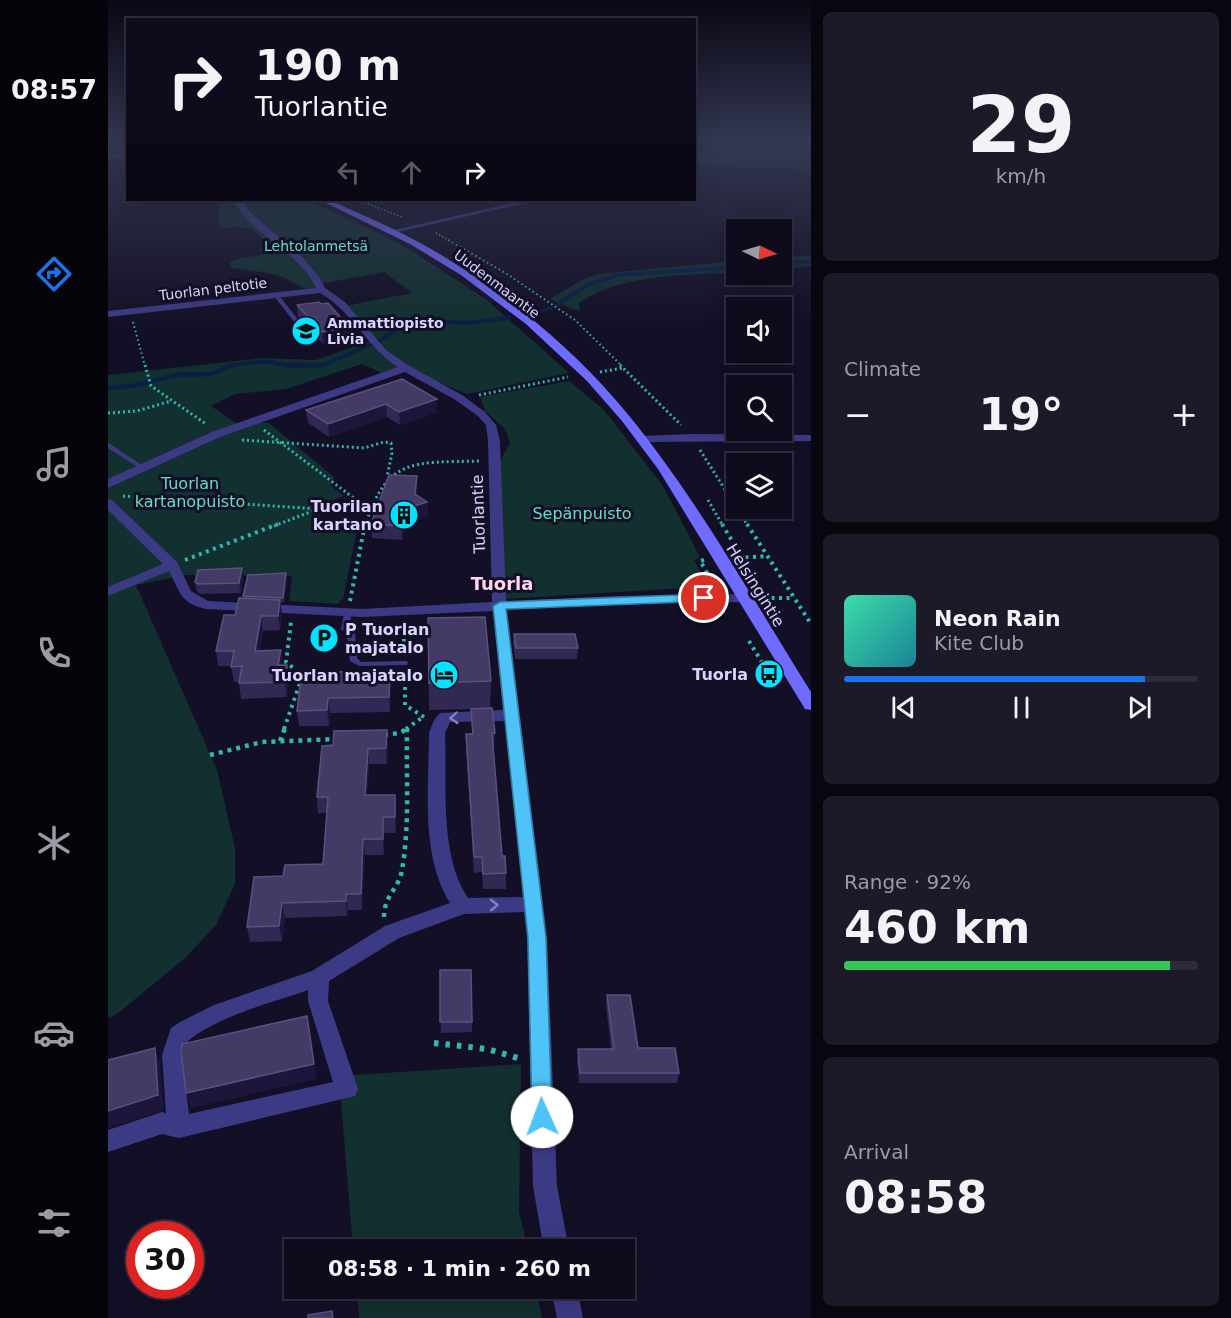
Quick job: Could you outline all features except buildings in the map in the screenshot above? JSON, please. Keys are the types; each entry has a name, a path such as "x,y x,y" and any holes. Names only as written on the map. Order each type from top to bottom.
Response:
{"main road":[{"name":"Uudenmaantie","path":"331,204 436,256 471,278 526,321 581,371"},
{"name":"Helsingintie","path":"581,371 626,419 678,491 811,705"}],"street":[{"name":"Tuorlantie","path":"240,204 249,216 304,265 321,290 344,306 373,344 405,368 459,399 492,425 500,606 537,938 545,1186 555,1239"},
{"path":"389,232 518,204"},
{"name":"Tuorlan peltotie","path":"108,314 321,290"},
{"path":"108,484 140,466 216,436 405,368"},
{"path":"641,439 692,436 811,438"},
{"path":"113,499 172,565 178,574 182,591 188,598 206,605 238,608 404,612 617,600 745,598"},
{"path":"108,592 172,565"},
{"path":"463,906 454,895 441,858 437,733 442,720 446,717 513,716"},
{"path":"179,1127 171,1060 179,1035 198,1022 319,977 392,932 463,906 533,904"},
{"path":"108,1141 162,1123 179,1127 347,1089 318,1001 319,977"},
{"path":"566,1299 570,1318"}],"lane":[{"path":"275,294 313,342"},
{"path":"108,445 140,466"},
{"path":"348,611 345,629 351,633 352,659 358,664 404,663"}],"path":[{"path":"367,204 422,225 507,274 575,320 692,436 726,490"},
{"path":"131,313 151,386 214,430 216,436 284,444 364,448 384,442 391,443 392,453 387,477 368,509 348,611"},
{"path":"597,372 623,368"},
{"path":"459,399 569,376"},
{"path":"108,413 137,411 171,401"},
{"path":"254,423 368,509"},
{"path":"387,477 405,467 422,464 494,461"},
{"path":"113,499 319,509 368,509"},
{"path":"708,500 742,558"},
{"path":"172,565 319,509"},
{"path":"744,519 811,624"},
{"path":"745,598 793,598"},
{"path":"280,741 301,680 297,671 286,662 294,609"},
{"path":"404,612 405,705 423,717 446,717"},
{"path":"745,632 769,674"},
{"path":"378,736 400,733 423,717"},
{"path":"392,932 384,917 383,905 389,892 401,878 405,848 407,728"},
{"path":"210,755 262,742 345,739"},
{"path":"434,1042 487,1049 521,1059 540,1061"}],"green space":[{"name":"Tuorlan kartanopuisto","path":"221,204 315,204 376,232 409,249 487,300 569,373 467,394 405,368 386,375 362,364 286,389 235,394 211,406 242,427 254,423 269,423 334,477 331,486 344,496 324,504 315,529 357,530 343,599 339,604 289,601 292,576 187,575 136,585 217,770 235,848 235,884 216,925 185,958 117,1014 108,1018 108,375 262,358 316,360 370,341 344,306 412,293 384,272 320,284 321,290 307,290 283,277 232,268 229,264 233,260 277,252 252,229 222,228 218,214"},
{"path":"811,255 811,266 792,268 792,257"},
{"path":"726,262 726,273 655,278 615,286 579,303 580,312 549,299 582,280 598,274"},
{"name":"Sepänpuisto","path":"569,381 604,410 663,486 700,557 694,560 703,577 702,587 504,599 500,461 510,443 505,429 485,411 480,397"},
{"path":"521,1064 519,1212 526,1239 352,1239 339,1076"},
{"path":"358,1299 538,1299 542,1318 359,1318"}],"waterway":[{"path":"792,263 811,261"},
{"path":"558,304 588,285 617,275 726,268"},
{"path":"530,315 551,308"},
{"path":"323,365 383,339 398,329 424,320 466,323 509,318"},
{"path":"230,366 266,361 284,365"},
{"path":"284,365 323,365"},
{"path":"284,365 323,365"},
{"path":"108,388 132,386 177,375 212,374 230,366"}],"place":[{"name":"Ammattiopisto Livia","path":"306,331"},
{"name":"Tuorilan kartano","path":"404,515"},
{"name":"P Tuorlan majatalo","path":"324,638"},
{"name":"Tuorla","path":"769,674"},
{"name":"Tuorlan majatalo","path":"444,675"}],"district":[{"name":"Tuorla","path":"502,584"}],"route":[{"path":"542,1117 537,938 500,606 704,598"}],"park label":[{"name":"Lehtolanmetsä","path":"316,246"}]}
